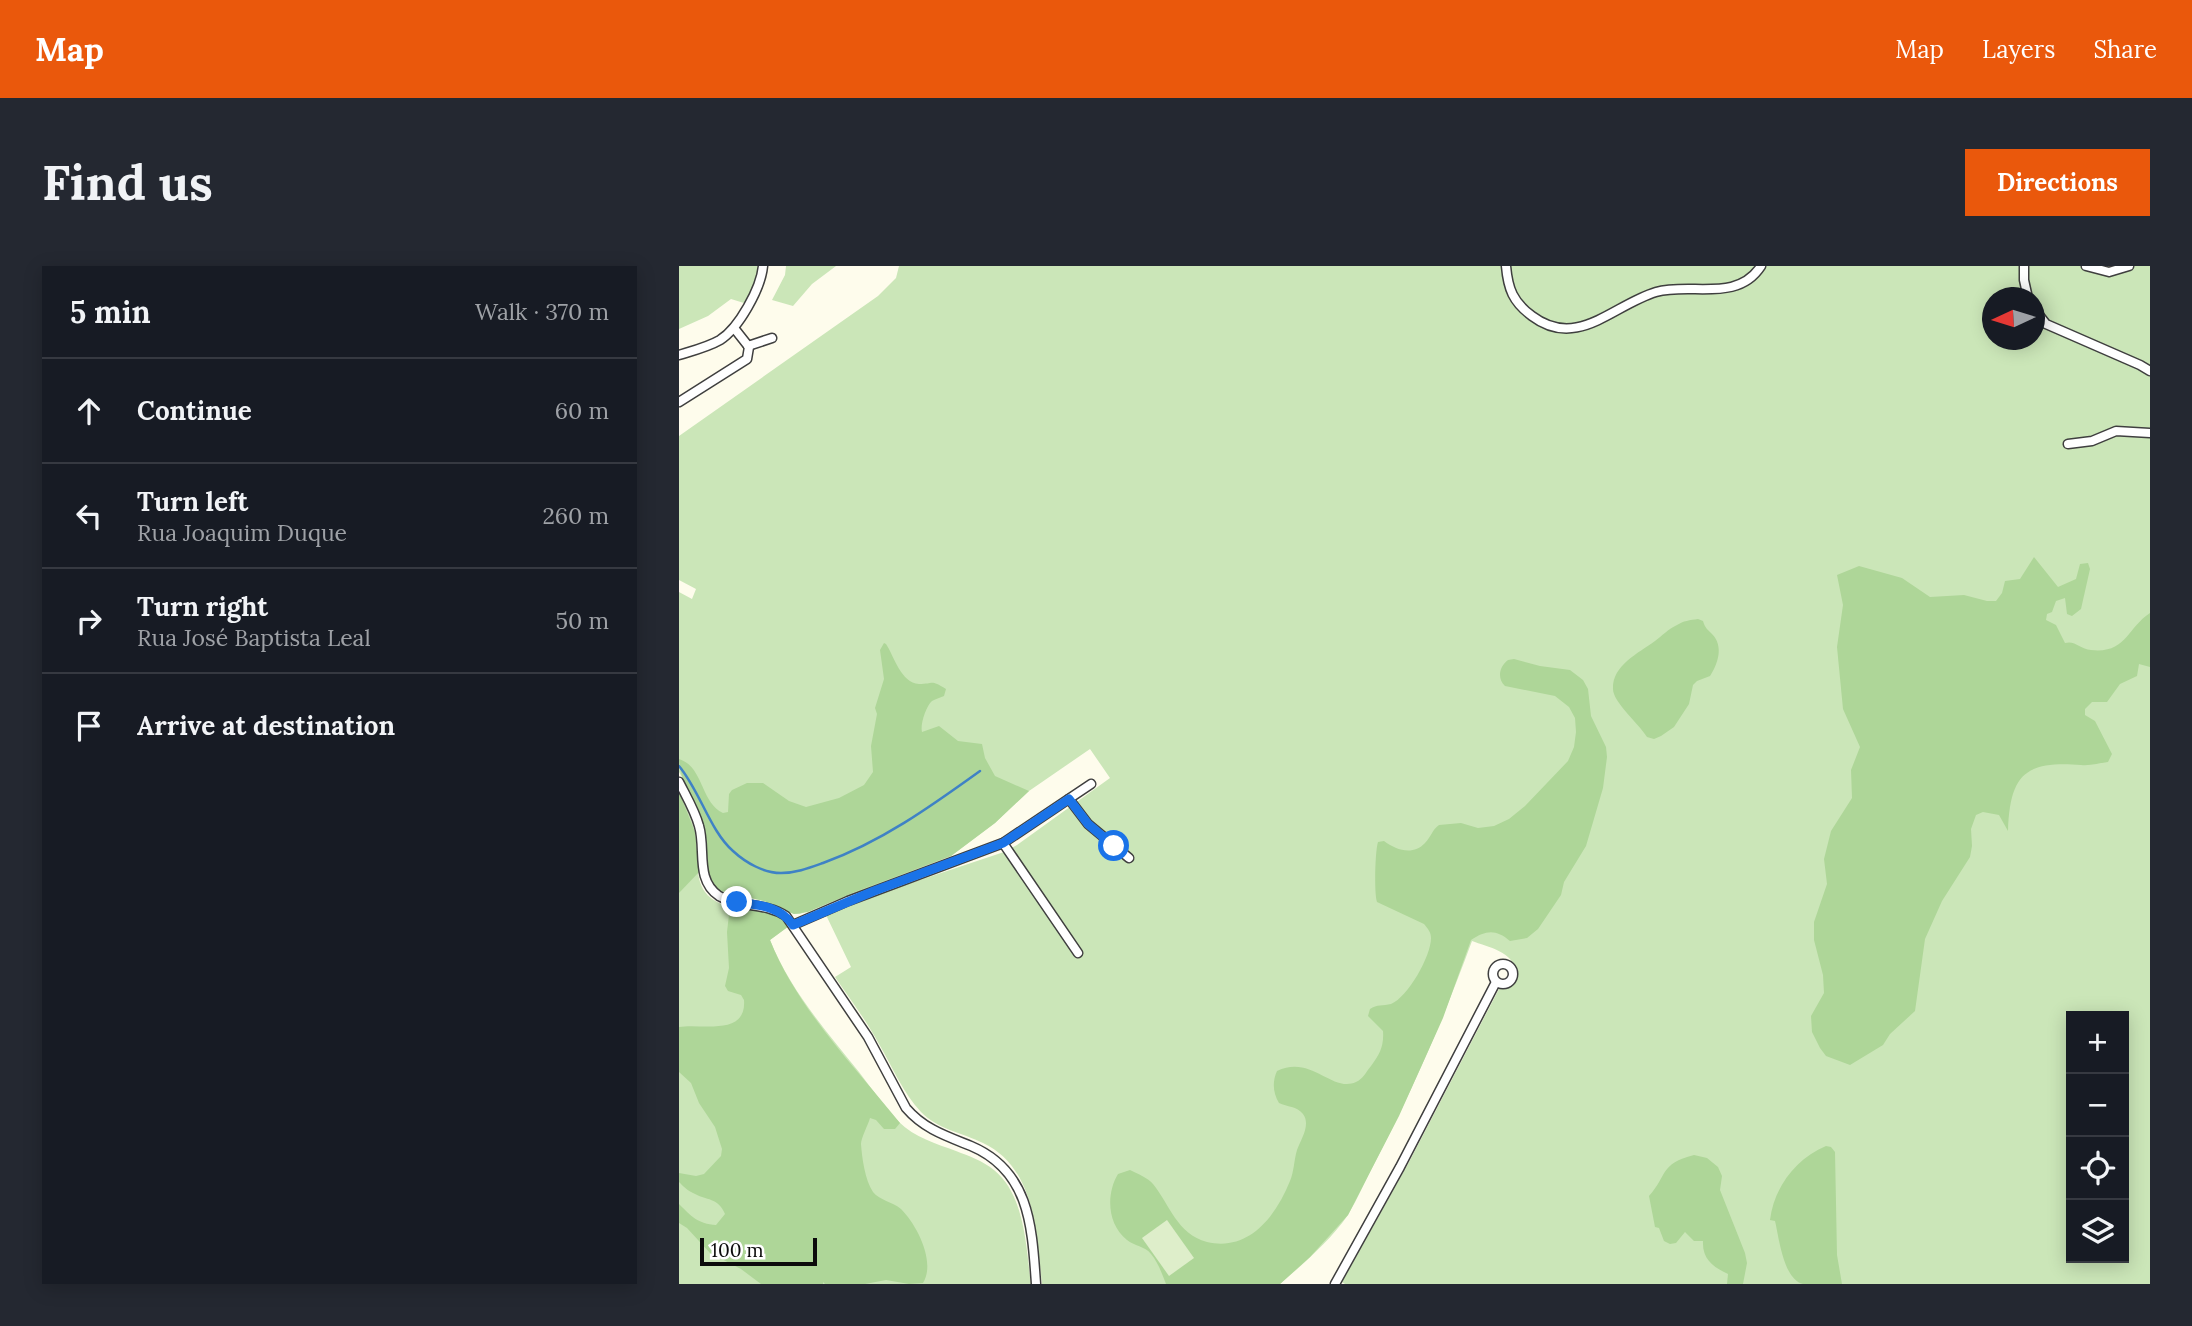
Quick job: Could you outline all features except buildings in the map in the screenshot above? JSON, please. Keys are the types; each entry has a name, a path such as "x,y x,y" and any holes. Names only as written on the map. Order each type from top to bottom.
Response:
{"street":[{"path":"679,355 718,341 734,328 758,289 763,266"},
{"path":"1506,266 1509,288 1517,303 1544,324 1553,328 1569,329 1594,322 1657,292 1727,289 1740,285 1755,275 1761,266"},
{"path":"2024,266 2025,287"},
{"path":"2085,266 2109,272 2129,266"},
{"path":"2045,323 2117,354 2150,372"},
{"path":"679,402 747,359 748,346 734,328"},
{"path":"748,346 772,338"},
{"path":"2068,444 2092,441 2116,431 2150,433"},
{"path":"679,782 699,823 703,868 711,888 723,898 771,908 786,916 867,1037 906,1108 928,1128 990,1156 1000,1162 1010,1174 1028,1218 1036,1284"},
{"path":"793,925 856,898 1003,843 1091,784"},
{"path":"1069,799 1088,824 1129,858"},
{"path":"1003,843 1078,953"},
{"path":"1335,1284 1400,1167 1496,982"}],"green space":[{"path":"679,266 761,266 753,289 744,303 731,299 708,316 679,329"},
{"path":"786,266 836,266 812,284 793,306 772,300 785,275"},
{"path":"899,266 2150,266 2150,1284 1345,1284 1342,1282 1409,1162 1499,989 1513,982 1515,968 1507,956 1472,941 1415,1080 1352,1209 1325,1243 1280,1284 1042,1284 1035,1224 1023,1185 1014,1169 1001,1154 983,1143 935,1123 915,1105 869,1026 835,977 851,967 826,915 1017,845 1110,778 1090,749 1029,791 995,823 951,856 800,914 764,901 722,892 711,881 707,867 705,829 700,811 679,772 679,592 692,599 696,589 679,580 679,436 878,296 896,278"},
{"path":"2034,557 2058,587 2076,579 2080,564 2088,563 2090,569 2081,609 2072,616 2067,614 2065,598 2056,601 2052,612 2047,614 2046,620 2056,625 2065,643 2091,650 2112,648 2125,639 2150,613 2150,667 2139,664 2137,676 2120,684 2107,702 2092,702 2085,709 2085,715 2095,721 2112,754 2108,762 2047,765 2025,775 2017,784 2013,796 2008,831 1999,815 1983,812 1976,815 1971,829 1970,857 1942,901 1925,939 1915,1011 1890,1034 1883,1045 1850,1065 1826,1056 1812,1032 1811,1016 1824,993 1823,975 1814,940 1814,922 1827,884 1824,859 1831,831 1852,798 1851,770 1860,747 1843,709 1837,647 1843,605 1837,575 1859,566 1902,578 1930,597 1964,595 1996,601 2002,593 2005,581 2020,579"},
{"path":"1698,619 1703,621 1718,644 1719,655 1715,666 1710,676 1693,685 1689,704 1674,727 1654,739 1647,737 1614,694 1617,673 1628,660 1671,628"},
{"path":"884,643 907,679 919,684 934,683 946,689 944,696 932,701 928,707 922,732 939,726 958,741 982,744 985,758 995,776 1029,791 995,823 951,856 808,912 794,914 764,901 718,890 708,867 704,826 682,776 679,759 693,769 710,801 723,813 728,812 729,794 732,790 747,783 763,783 789,801 806,807 839,798 864,785 873,772 871,746 877,714 875,708 884,679 880,650"},
{"path":"1508,660 1570,670 1583,680 1588,689 1591,716 1606,747 1603,788 1586,846 1564,882 1561,895 1538,929 1527,938 1510,941 1491,932 1471,940 1443,1018 1399,1116 1348,1215 1310,1257 1280,1284 1166,1284 1151,1254 1127,1240 1115,1226 1110,1199 1118,1174 1130,1170 1151,1182 1181,1226 1188,1233 1207,1242 1236,1242 1259,1228 1269,1218 1284,1194 1306,1127 1301,1111 1279,1103 1274,1091 1277,1071 1300,1067 1338,1083 1347,1084 1361,1079 1377,1058 1383,1041 1383,1031 1368,1016 1370,1009 1398,1000 1417,975 1430,946 1430,934 1424,924 1377,902 1375,872 1378,842 1384,841 1399,849 1410,850 1425,843 1439,825 1461,823 1478,828 1494,826 1509,819 1525,806 1568,761 1574,747 1575,718 1569,707 1555,696 1505,686 1500,676 1501,669"},
{"path":"679,792 694,828 698,871 705,892 723,905 769,914 780,918 789,926 770,940 788,976 822,1025 899,1122 926,1140 981,1161 1004,1181 1012,1193 1022,1222 1031,1284 679,1284"},
{"path":"679,792 695,832 699,872 679,893"},
{"path":"730,906 776,914 789,926 770,940 781,965 828,1036 900,1123 895,1129 884,1129 876,1120 870,1118 861,1141 862,1156 873,1192 901,1209 913,1224 923,1244 927,1265 923,1283 909,1284 886,1280 865,1284 761,1284 741,1269 710,1253 679,1223 679,1204 695,1219 704,1223 716,1225 725,1214 715,1202 691,1192 679,1182 679,1173 696,1176 704,1174 721,1156 722,1149 715,1127 699,1103 691,1083 679,1072 679,1027 731,1024 743,1012 744,1000 741,995 728,991 725,986 729,968 727,932"},
{"path":"1826,1146 1835,1152 1837,1255 1842,1284 1803,1284 1796,1281 1786,1266 1775,1221 1770,1220 1772,1208 1788,1176 1805,1159"},
{"path":"1694,1155 1707,1158 1718,1167 1722,1176 1720,1190 1747,1263 1743,1284 1727,1284 1728,1274 1709,1262 1704,1253 1703,1241 1694,1241 1685,1232 1676,1243 1670,1244 1664,1241 1659,1228 1655,1227 1649,1196 1669,1166"},
{"path":"1167,1220 1194,1258 1169,1276 1142,1238"}],"waterway":[{"path":"679,766 725,843 749,863 781,873 813,867 865,845 924,810 980,771"}],"route":[{"path":"737,902 771,908 786,916 793,925 848,901 1003,843 1069,799 1088,824 1114,846"}]}
